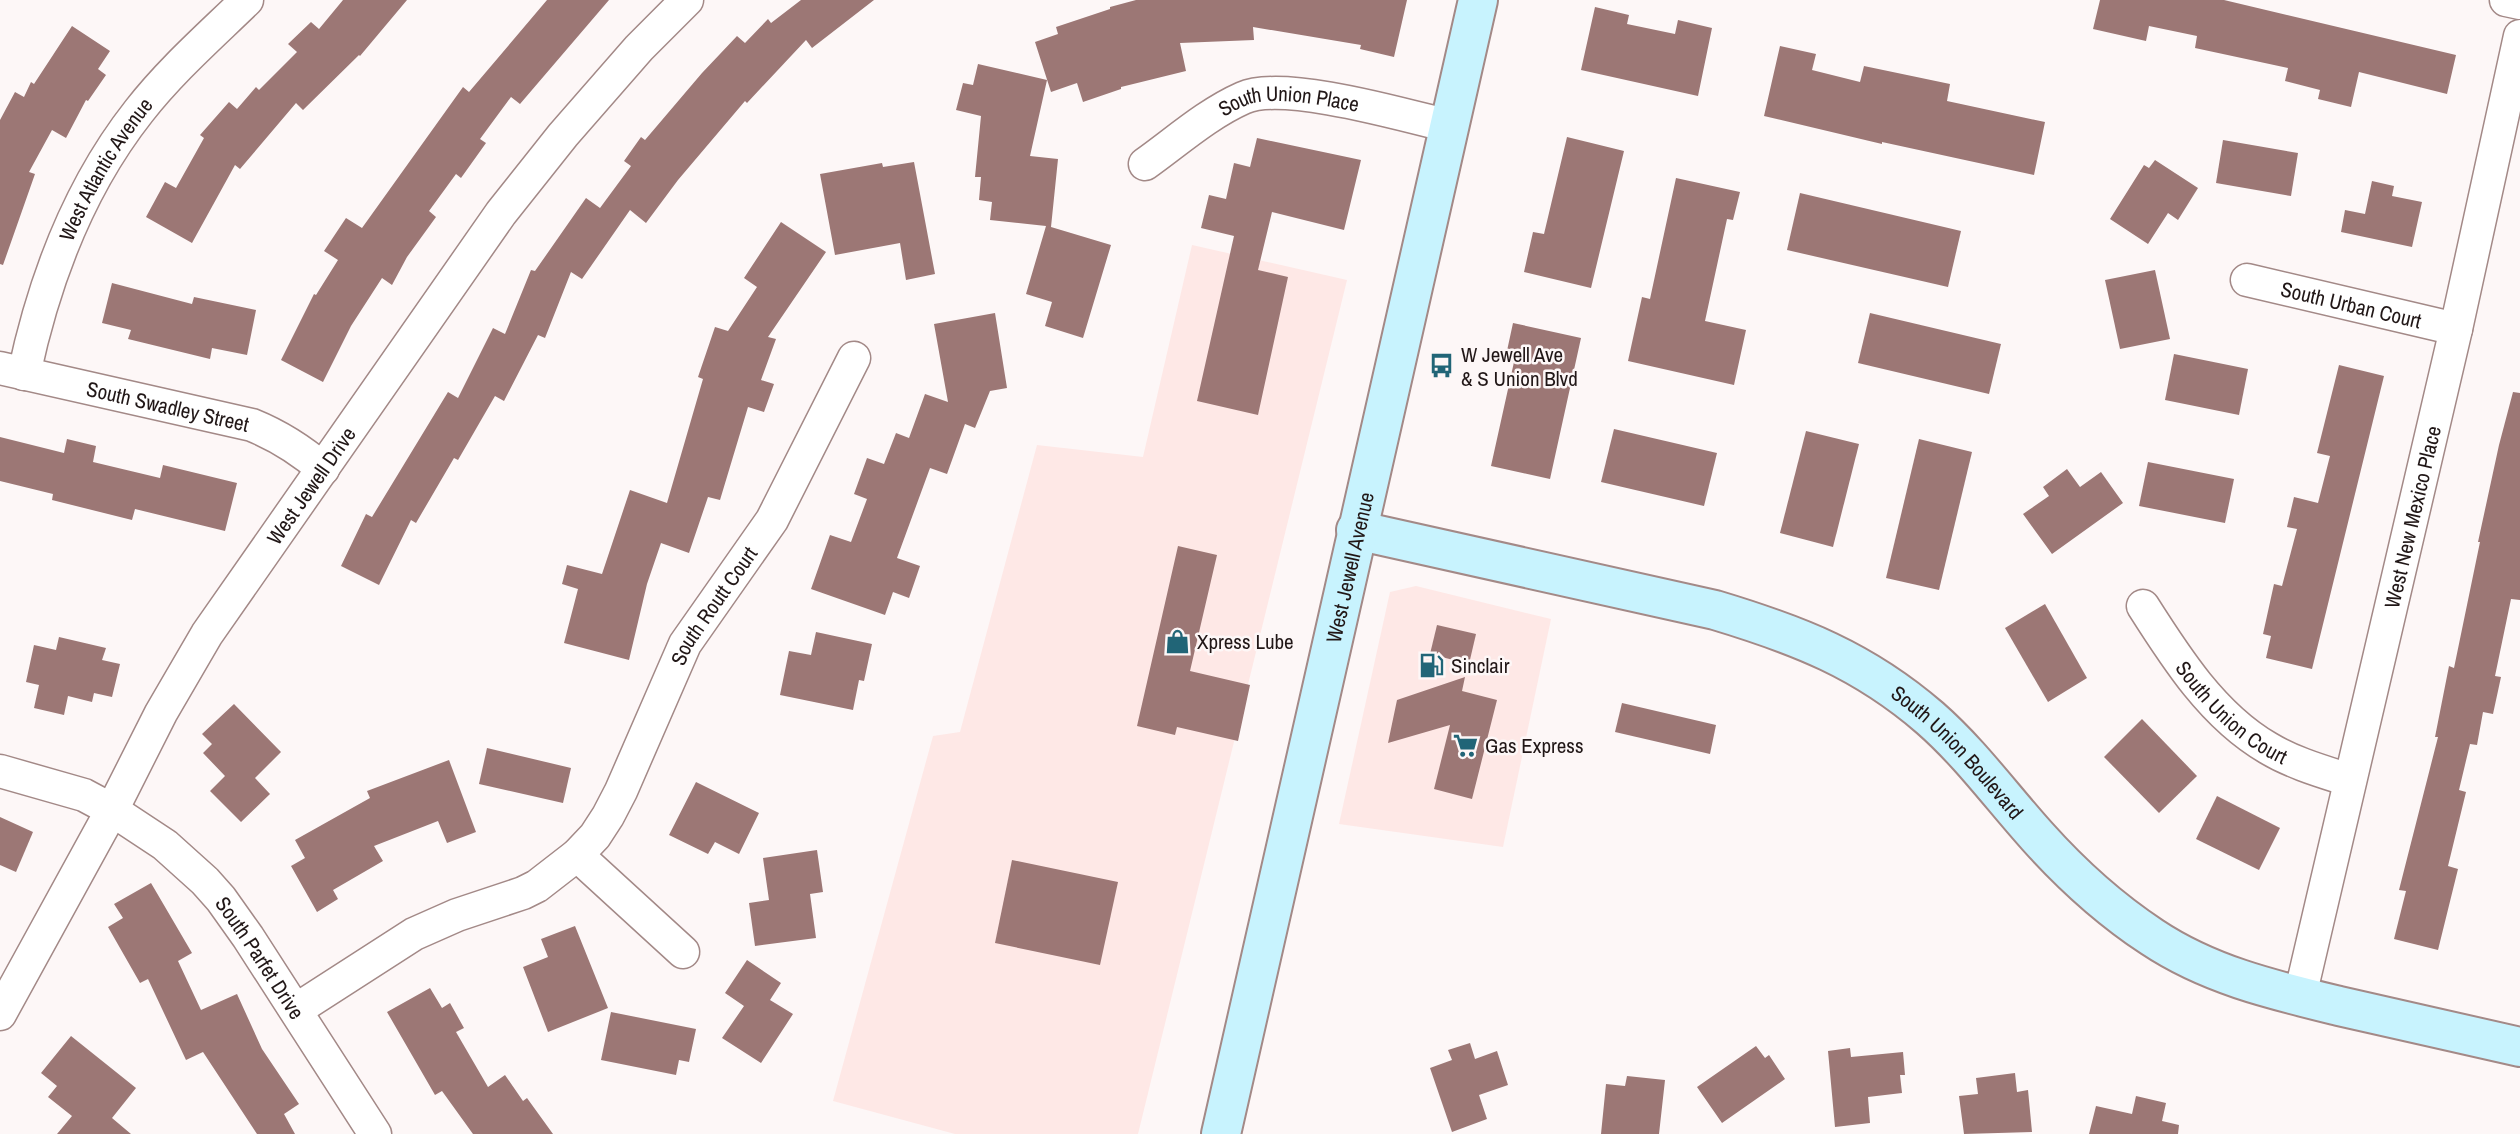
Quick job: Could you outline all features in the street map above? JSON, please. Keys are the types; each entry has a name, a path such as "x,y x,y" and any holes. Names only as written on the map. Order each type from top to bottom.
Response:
{"main road":[{"name":"West Jewell Avenue","path":"1221,1134 1478,0"},
{"name":"South Union Boulevard","path":"1356,530 1714,610 1815,643 1881,680 1932,720 2090,891 2152,937 2206,967 2249,983 2520,1047"}],"street":[{"name":"West Atlantic Avenue","path":"12,371 35,323 62,245 117,142 155,91 247,0"},
{"name":"West Jewell Drive","path":"0,1014 200,645 500,213 639,48 687,0"},
{"path":"2505,0 2520,3"},
{"name":"West New Mexico Place","path":"2300,996 2456,329 2520,36"},
{"name":"South Union Place","path":"1144,164 1226,107 1259,92 1290,92 1449,126"},
{"name":"South Urban Court","path":"2247,280 2456,329"},
{"name":"South Routt Court","path":"296,1010 414,934 537,886 577,855 595,836 608,816 685,644 772,520 854,359"},
{"name":"South Swadley Street","path":"12,371 252,425 271,432 302,450 323,469"},
{"name":"South Union Court","path":"2143,606 2170,649 2193,678 2216,705 2245,732 2268,749 2288,759 2349,780"},
{"path":"0,771 84,795 112,810"},
{"name":"South Parfet Drive","path":"112,810 165,845 221,899 375,1134"},
{"path":"577,855 683,952"}],"shaded area":[{"path":"1192,245 1347,280 1138,1134 955,1134 833,1101 933,736 960,732 1037,445 1143,457"},
{"path":"1416,586 1551,619 1503,847 1339,824 1390,592"}],"building":[{"path":"343,0 407,0 360,56 303,110 296,103 240,169 235,165 192,243 146,217 165,182 176,188 204,138 200,135 229,102 237,109 256,87 259,90 297,52 288,44 311,22 319,29"},
{"path":"547,0 609,0 520,104 511,97 480,139 486,143 461,178 456,174 429,211 436,217 407,257 392,285 382,278 351,326 323,382 281,360 314,294 316,295 338,260 324,251 346,218 362,228 463,87 469,92"},
{"path":"801,0 874,0 812,48 806,40 747,103 745,101 678,180 646,223 630,210 582,279 571,272 545,338 538,335 504,401 495,396 458,460 454,458 416,523 411,520 379,585 341,566 366,514 372,517 448,392 458,398 493,328 505,334 531,270 535,271 586,198 600,208 631,166 624,161 641,137 645,140 737,36 745,43 768,19 771,23"},
{"path":"1136,0 1407,0 1394,57 1360,49 1361,45 1253,27 1254,40 1180,43 1186,71 1121,87 1083,102 1077,83 1051,92 1035,42 1058,34 1056,27"},
{"path":"2100,0 2224,0 2456,55 2447,94 2359,72 2351,107 2318,99 2320,90 2285,81 2288,68 2195,48 2197,36 2149,26 2146,41 2093,29"},
{"path":"1595,7 1629,15 1627,24 1675,34 1678,20 1712,28 1698,96 1581,70"},
{"path":"72,26 110,51 98,69 106,75 88,101 86,100 66,138 52,130 29,172 35,174 3,265 0,264 0,120 15,92 24,97 31,82 34,84"},
{"path":"1780,46 1816,54 1812,70 1860,82 1864,66 1950,84 1947,101 2045,122 2034,175 1882,144 1764,116"},
{"path":"978,64 1047,80 1030,156 1058,159 1051,227 1111,245 1083,338 1045,326 1052,302 1026,294 1046,226 990,220 992,202 979,200 981,177 975,177 981,116 956,110 963,83 973,85"},
{"path":"1567,137 1624,151 1591,288 1524,272 1533,232 1544,234"},
{"path":"1257,138 1361,160 1344,230 1272,212 1258,270 1288,277 1258,415 1197,401 1234,236 1201,228 1209,195 1226,199 1234,163 1250,167"},
{"path":"2223,140 2298,153 2291,196 2216,183"},
{"path":"2155,160 2198,188 2178,220 2168,213 2148,244 2110,219 2144,165 2149,168"},
{"path":"914,162 935,274 906,280 900,243 835,255 820,174 882,163 883,167"},
{"path":"1676,178 1740,192 1733,220 1727,219 1705,321 1746,330 1734,385 1628,361 1642,297 1650,299"},
{"path":"2372,181 2394,186 2392,196 2422,202 2412,247 2341,232 2345,210 2365,214"},
{"path":"1800,193 1961,231 1948,287 1787,250"},
{"path":"781,222 826,252 768,337 776,339 761,380 774,384 764,412 748,407 720,500 708,497 689,553 661,543 647,584 629,660 564,643 578,589 562,584 567,565 602,574 630,490 667,503 703,379 698,377 715,327 728,331 757,287 744,278"},
{"path":"2155,270 2170,339 2120,349 2105,280"},
{"path":"112,283 192,304 194,297 256,310 247,355 212,348 210,359 128,339 131,330 102,323"},
{"path":"995,313 1007,388 990,391 975,428 965,424 947,474 930,468 897,558 920,566 909,598 893,592 885,615 811,589 830,535 851,542 867,499 854,494 867,458 884,464 896,433 909,438 925,394 948,402 934,324"},
{"path":"1870,313 2001,344 1989,394 1858,363"},
{"path":"1513,323 1581,338 1550,479 1491,466 1514,362 1505,360"},
{"path":"2174,354 2248,369 2239,415 2165,400"},
{"path":"2339,365 2384,376 2312,669 2266,658 2271,636 2263,634 2274,584 2282,586 2297,529 2287,527 2294,497 2318,503 2330,456 2317,453"},
{"path":"2513,392 2520,393 2520,600 2511,599 2495,676 2501,677 2493,714 2483,712 2477,745 2470,744 2459,790 2466,792 2448,866 2458,869 2438,950 2394,939 2406,891 2399,890 2438,737 2435,737 2449,666 2454,668 2478,542"},
{"path":"1614,429 1717,453 1704,506 1601,482"},
{"path":"1806,431 1859,444 1833,547 1780,533"},
{"path":"0,437 64,453 67,439 96,446 93,462 160,478 163,465 237,483 225,531 135,509 132,520 52,500 53,494 0,481"},
{"path":"1919,439 1972,452 1939,590 1886,578"},
{"path":"2148,462 2234,479 2225,523 2139,506"},
{"path":"2067,469 2080,487 2101,472 2123,503 2052,554 2023,514 2049,496 2043,487"},
{"name":"Xpress Lube","path":"1178,546 1217,555 1190,671 1250,685 1238,741 1177,727 1175,735 1137,726"},
{"path":"2045,604 2087,678 2048,702 2005,628"},
{"path":"1437,625 1476,634 1469,664 1430,654"},
{"path":"816,632 872,644 864,681 859,680 853,710 780,695 789,651 811,655"},
{"path":"59,637 106,648 102,660 120,664 112,697 94,693 92,702 68,696 64,715 34,708 39,685 26,682 34,645 56,650"},
{"name":"Gas Express","path":"1465,677 1462,691 1497,700 1472,799 1434,789 1450,725 1388,743 1397,700"},
{"path":"1622,703 1716,725 1710,754 1615,732"},
{"path":"234,704 281,752 255,778 270,794 241,822 210,791 225,776 203,753 212,744 202,734"},
{"path":"2142,719 2197,776 2159,813 2104,757"},
{"path":"487,748 571,768 563,803 479,784"},
{"path":"449,760 476,832 447,843 438,821 374,846 383,861 333,890 338,899 317,912 291,866 305,858 295,840 370,798 367,791"},
{"path":"696,782 759,813 739,854 715,842 708,854 669,835"},
{"path":"2217,796 2280,828 2259,870 2196,839"},
{"path":"0,817 33,832 16,872 0,865"},
{"path":"817,850 823,892 810,894 816,938 755,946 749,903 769,900 763,858"},
{"path":"1012,860 1118,882 1100,965 995,943"},
{"path":"151,883 192,953 178,961 201,1010 237,994 262,1049 299,1104 284,1114 295,1134 257,1134 203,1052 186,1060 148,979 140,983 108,927 123,918 114,904"},
{"path":"575,926 608,1008 548,1032 523,967 548,957 541,939"},
{"path":"747,960 781,983 770,1000 793,1014 761,1063 722,1038 744,1006 725,993"},
{"path":"430,988 442,1008 450,1003 464,1028 456,1032 488,1087 505,1075 523,1101 527,1098 553,1134 473,1134 442,1091 435,1095 387,1012"},
{"path":"611,1012 696,1029 689,1062 679,1060 676,1075 601,1060"},
{"path":"71,1036 136,1088 112,1118 131,1134 57,1134 72,1116 48,1097 57,1086 41,1073"},
{"path":"1470,1043 1475,1059 1497,1051 1508,1085 1479,1095 1487,1119 1452,1132 1430,1068 1452,1060 1448,1050"},
{"path":"1756,1046 1765,1058 1769,1055 1785,1079 1722,1123 1697,1087"},
{"path":"1850,1048 1851,1057 1903,1052 1905,1075 1900,1075 1902,1093 1868,1097 1870,1123 1835,1127 1828,1051"},
{"path":"2015,1073 2017,1092 2028,1090 2032,1132 1964,1134 1959,1096 1978,1094 1976,1078"},
{"path":"1627,1076 1665,1080 1659,1134 1601,1134 1606,1084 1625,1086"},
{"path":"2136,1096 2166,1103 2162,1121 2179,1125 2178,1134 2089,1134 2096,1106 2132,1114"}],"place":[{"name":"W Jewell Ave & S Union Blvd","path":"1441,366"},
{"name":"Xpress Lube","path":"1177,641"},
{"name":"Sinclair","path":"1431,665"},
{"name":"Gas Express","path":"1465,745"}]}
